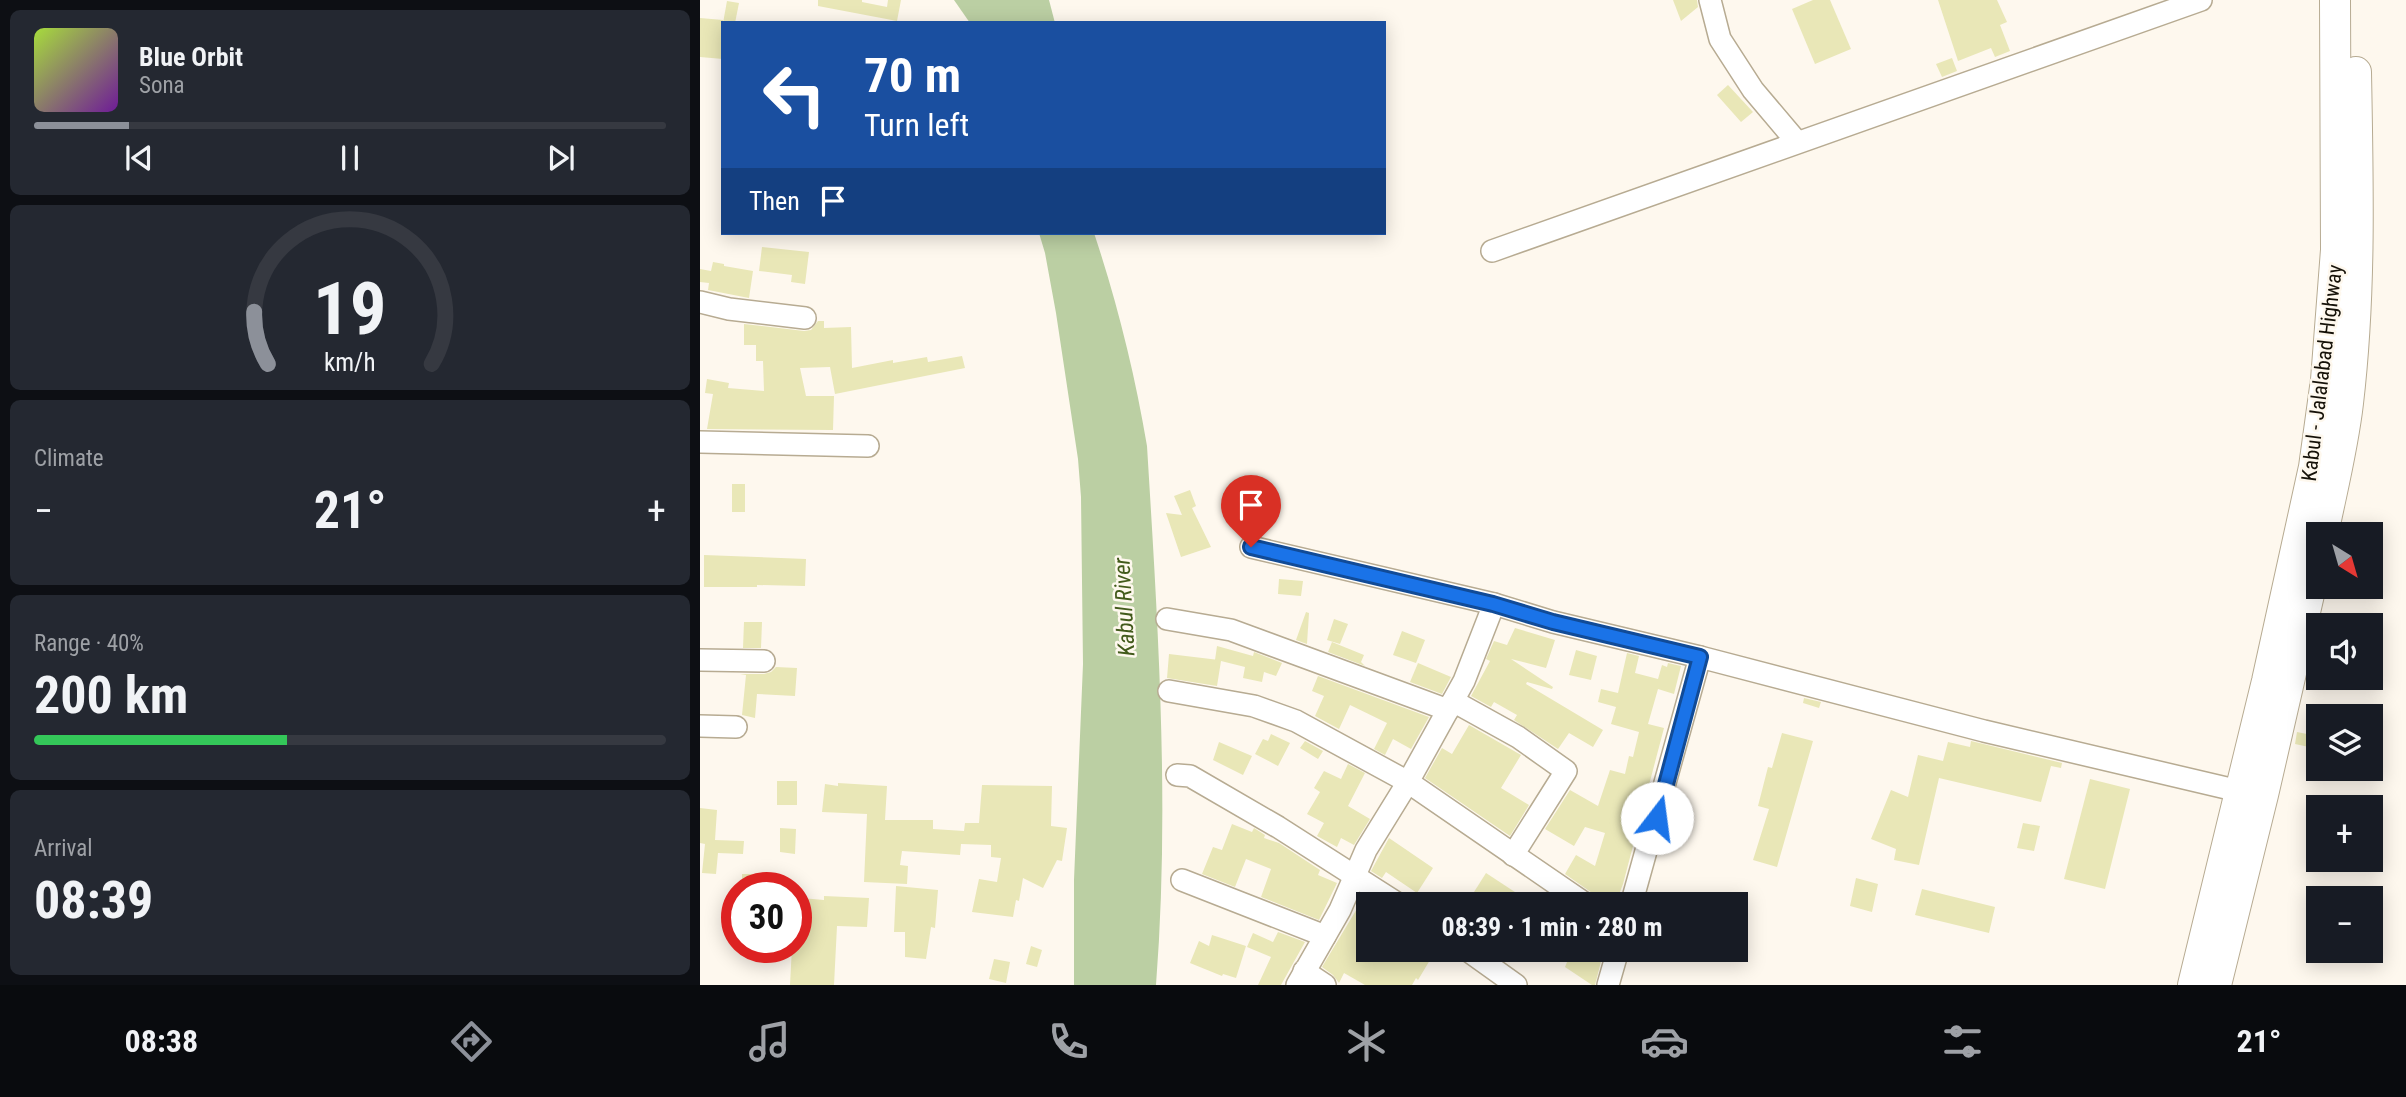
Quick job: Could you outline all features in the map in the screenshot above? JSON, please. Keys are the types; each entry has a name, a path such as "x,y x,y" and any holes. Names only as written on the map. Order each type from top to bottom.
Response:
{"highway":[{"name":"Kabul - Jalalabad Highway","path":"2193,985 2267,681 2314,467 2326,380 2336,250 2335,0"},
{"name":"Kabul - Jalalabad Highway","path":"2326,522 2342,446 2352,365 2358,220 2355,0"},
{"path":"2216,985 2308,599"}],"street":[{"path":"1710,0 1720,39 1753,90 1797,142"},
{"path":"1492,251 2201,0"},
{"path":"700,302 729,309 804,318"},
{"path":"700,442 868,446"},
{"path":"1251,547 1493,604 1553,622 1700,657 1984,731 2239,791"},
{"path":"1325,985 1301,978 1325,936 1366,850 1408,782 1464,681 1493,604"},
{"path":"1167,619 1231,630 1450,706 1518,737 1566,771 1513,855"},
{"path":"1635,892 1700,657"},
{"path":"700,660 764,661"},
{"path":"1169,691 1254,706 1296,721 1408,782 1568,892"},
{"path":"700,726 736,727"},
{"path":"1177,775 1190,776 1278,827 1380,892"},
{"path":"1182,880 1325,936"},
{"path":"1484,962 1516,985"},
{"path":"1608,985 1615,962"}],"water":[{"path":"954,0 1049,0 1054,21 969,21"},
{"name":"Kabul River","path":"1040,235 1095,235 1125,338 1147,446 1161,716 1162,851 1156,985 1074,985 1074,880 1083,664 1081,497 1078,459 1045,253"}],"building":[{"path":"818,0 862,0 887,7 888,0 901,0 897,21 818,6"},
{"path":"1673,0 1697,0 1698,7 1681,21"},
{"path":"1813,0 1830,0 1851,49 1815,64 1792,9"},
{"path":"1938,0 1997,0 2007,22 2000,25 2010,51 1995,57 1991,48 1958,61"},
{"path":"727,1 739,3 735,21 723,21"},
{"path":"700,18 723,20 721,59 700,57"},
{"path":"1952,58 1957,71 1942,77 1936,64"},
{"path":"1728,85 1753,112 1741,122 1717,95"},
{"path":"762,247 809,252 805,284 791,282 792,275 759,271"},
{"path":"713,262 753,271 749,298 708,290 709,283 700,282 700,269 711,271"},
{"path":"818,321 824,321 824,328 851,327 852,368 893,360 893,363 927,357 928,362 962,356 965,368 835,394 830,367 800,368 806,396 834,396 833,430 707,429 713,394 705,393 707,379 729,383 728,388 764,391 763,361 756,361 756,345 744,345 744,324 804,331 811,330"},
{"path":"732,484 745,484 745,512 732,512"},
{"path":"1190,490 1196,506 1192,508 1211,547 1181,557 1166,513 1182,515 1174,496"},
{"path":"704,555 806,559 805,586 704,587"},
{"path":"1279,579 1303,581 1301,596 1278,594"},
{"path":"1306,612 1309,613 1307,644 1296,640"},
{"path":"1334,619 1348,624 1340,644 1327,640"},
{"path":"744,622 762,622 761,648 743,648"},
{"path":"1515,628 1555,640 1546,668 1511,659 1553,687 1526,684 1603,730 1593,747 1569,733 1558,749 1514,720 1517,715 1494,702 1491,707 1471,696 1490,661 1486,659 1494,641 1507,645"},
{"path":"1402,631 1425,640 1416,663 1393,655"},
{"path":"1332,642 1364,655 1361,662 1365,666 1328,652"},
{"path":"1217,646 1253,656 1254,652 1282,663 1276,676 1264,672 1262,682 1243,678 1245,667 1221,661 1217,686 1167,678 1169,654 1215,660"},
{"path":"1576,650 1597,656 1591,680 1569,675"},
{"path":"1627,653 1639,656 1635,673 1658,679 1662,665 1667,667 1668,663 1681,666 1674,694 1658,689 1648,724 1664,728 1620,892 1591,892 1565,874 1576,855 1595,866 1605,833 1585,827 1574,846 1545,829 1570,790 1598,806 1610,770 1625,774 1629,756 1633,757 1639,732 1611,724 1616,707 1598,702 1601,689 1618,693"},
{"path":"1418,663 1451,677 1442,694 1410,682"},
{"path":"776,667 797,668 795,696 757,694 755,718 742,715 746,675 740,674 764,674"},
{"path":"1318,676 1429,717 1411,749 1393,739 1385,755 1374,749 1387,723 1350,705 1339,729 1315,716 1324,696 1312,691"},
{"path":"1804,698 1821,702 1819,708 1803,703"},
{"path":"1469,725 1521,755 1501,788 1529,805 1510,836 1425,778 1442,748 1452,754"},
{"path":"2297,732 2306,734 2306,746 2295,744"},
{"path":"1782,733 1813,741 1777,867 1753,860 1769,809 1758,806 1768,767 1772,768"},
{"path":"1271,734 1290,743 1278,766 1255,754 1263,739 1268,741"},
{"path":"1305,741 1323,751 1318,759 1300,748"},
{"path":"1971,741 2062,763 2061,768 2051,766 2041,802 1939,778 1919,865 1894,860 1896,849 1871,839 1891,790 1908,797 1918,755 1943,761 1948,742 1970,747"},
{"path":"1219,742 1252,756 1243,775 1213,760"},
{"path":"1348,764 1365,773 1348,806 1370,819 1354,845 1341,838 1337,847 1317,836 1324,823 1307,814 1320,792 1314,788 1324,771 1341,779"},
{"path":"2090,779 2130,789 2105,889 2064,879"},
{"path":"777,781 797,781 797,805 777,805"},
{"path":"838,783 887,786 885,820 933,820 933,829 964,831 965,823 979,823 982,785 1052,786 1051,826 1067,828 1062,861 1057,860 1043,888 1023,878 1013,917 972,912 979,879 997,882 1001,858 991,857 991,845 961,844 960,855 902,851 900,865 908,866 907,884 864,882 867,814 822,812 825,784 838,786"},
{"path":"700,808 717,810 715,840 744,841 743,854 718,853 716,874 702,873 705,844 700,843"},
{"path":"2023,823 2040,826 2034,851 2017,848"},
{"path":"1232,824 1252,832 1254,828 1265,835 1264,838 1279,843 1320,870 1318,875 1337,883 1319,920 1261,897 1271,869 1246,859 1235,887 1202,874 1213,847 1222,850"},
{"path":"780,828 796,829 795,854 780,852"},
{"path":"1389,838 1433,868 1418,892 1386,872 1382,878 1371,871"},
{"path":"1486,873 1515,892 1474,892"},
{"path":"1856,878 1878,884 1872,912 1850,906"},
{"path":"896,886 938,890 935,928 931,927 926,959 905,957 905,932 894,932"},
{"path":"1922,889 1995,907 1989,933 1915,915"},
{"path":"824,896 869,898 867,927 837,926 834,985 790,985 791,963 812,963 812,899 824,900"},
{"path":"1356,910 1356,962 1429,962 1412,985 1365,985 1344,973 1339,983 1322,967"},
{"path":"1278,932 1305,942 1281,985 1258,985 1271,957 1247,947 1253,933 1273,942"},
{"path":"1212,935 1246,946 1236,978 1223,974 1222,976 1190,963 1199,941 1209,946"},
{"path":"1031,946 1042,950 1037,967 1026,964"},
{"path":"994,959 1010,962 1006,983 989,979"},
{"path":"1567,962 1601,962 1595,985 1565,967"}],"route":[{"path":"1251,547 1493,604 1553,622 1700,657 1657,818"}]}
